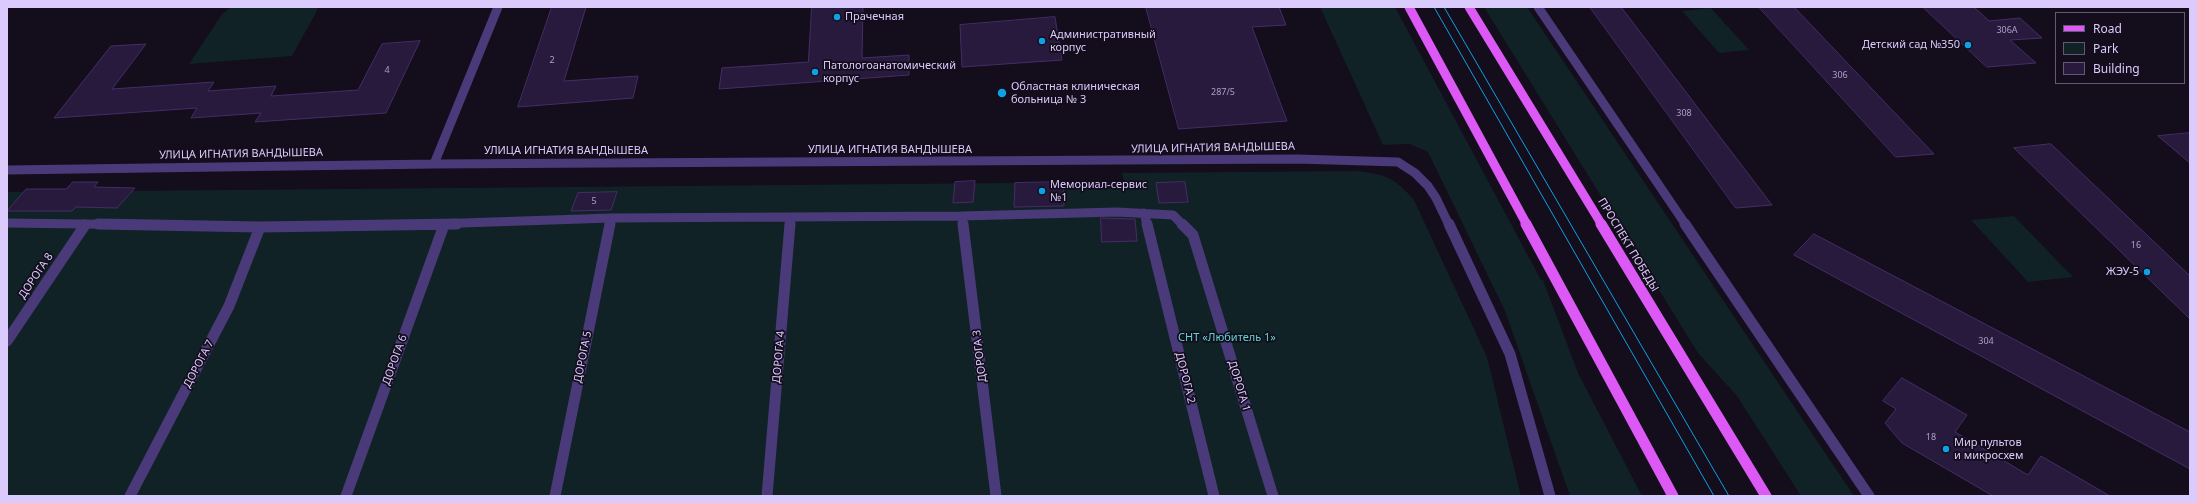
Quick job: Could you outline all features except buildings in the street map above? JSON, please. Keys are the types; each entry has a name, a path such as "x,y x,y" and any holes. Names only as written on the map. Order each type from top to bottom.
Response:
{"main road":[{"path":"1409,7 1673,496"},
{"name":"ПРОСПЕКТ ПОБЕДЫ","path":"1469,7 1766,496"}],"street":[{"path":"434,164 498,7"},
{"path":"1538,7 1869,496"},
{"name":"УЛИЦА ИГНАТИЯ ВАНДЫШЕВА","path":"7,170 434,164 1297,159 1385,160 1398,162 1412,168 1423,178 1436,198 1510,354 1550,496"},
{"path":"7,223 260,227 444,225 611,218 791,218 1117,212 1144,213"},
{"name":"ДОРОГА 1","path":"1144,213 1172,215 1194,235 1273,496"},
{"name":"ДОРОГА 2","path":"1144,213 1214,496"},
{"name":"ДОРОГА 3","path":"962,216 996,496"},
{"name":"ДОРОГА 5","path":"555,496 611,218"},
{"name":"ДОРОГА 4","path":"767,496 791,218"},
{"name":"ДОРОГА 8","path":"7,341 85,225"},
{"name":"ДОРОГА 6","path":"346,496 444,225"},
{"name":"ДОРОГА 7","path":"130,496 229,306 260,227"}],"green space":[{"path":"231,7 315,7 318,9 292,56 189,64 222,14"},
{"path":"1320,7 1395,7 1541,280 1543,280 1578,373 1642,496 1570,496 1505,311 1428,152 1410,144 1383,145"},
{"path":"1484,7 1527,7 1854,496 1801,496 1737,396 1698,353"},
{"path":"1711,8 1749,50 1719,53 1682,11"},
{"name":"СНТ «Любитель 1»","path":"1357,171 1389,178 1401,186 1414,200 1487,357 1521,496 7,496 7,192 1124,182 1122,173"},
{"path":"2014,216 2073,277 2028,282 1971,220"}],"tram line":[{"path":"1434,7 1714,496"},
{"path":"1444,7 1729,496"}],"place":[{"name":"Прачечная","path":"837,17"},
{"name":"Административный корпус","path":"1042,41"},
{"name":"Детский сад №350","path":"1968,45"},
{"name":"Патологоанатомический корпус","path":"815,72"},
{"name":"Областная клиническая больница № 3","path":"1002,93"},
{"name":"Мемориал-сервис №1","path":"1042,191"},
{"name":"ЖЭУ-5","path":"2147,272"},
{"name":"Мир пультов и микросхем","path":"1946,449"}]}
